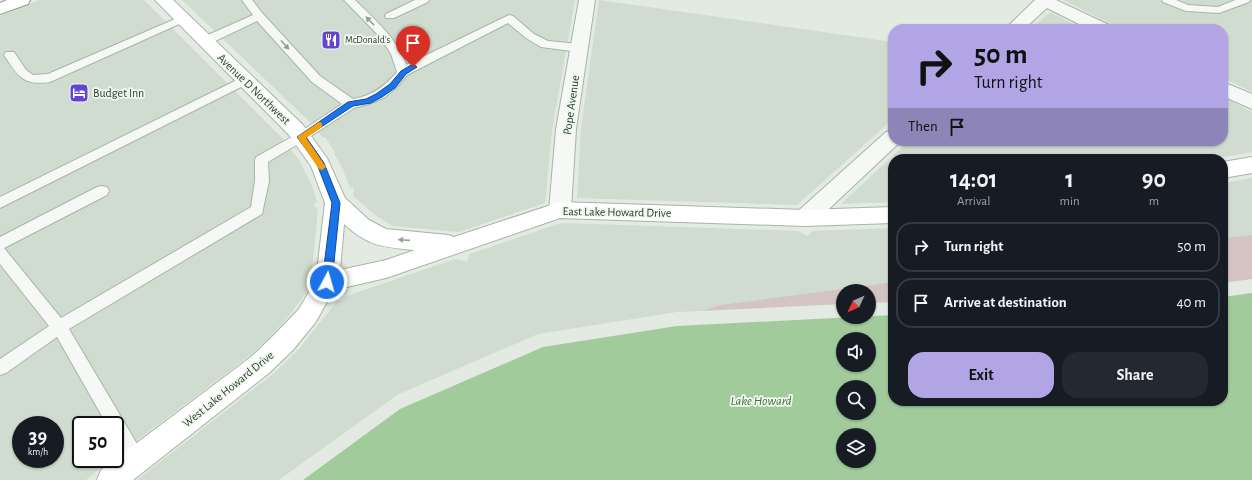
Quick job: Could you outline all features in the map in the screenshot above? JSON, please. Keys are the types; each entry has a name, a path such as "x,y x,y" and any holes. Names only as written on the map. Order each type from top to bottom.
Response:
{"main road":[{"path":"0,9 22,0"},
{"name":"Avenue D Northwest","path":"163,0 301,137 320,163 336,203 327,282"},
{"path":"1228,169 1252,165"},
{"path":"336,203 361,226 382,238 457,245"},
{"name":"East Lake Howard Drive","path":"327,282 386,269 560,210 805,218 888,215"},
{"name":"West Lake Howard Drive","path":"111,480 260,366 283,344 307,316 327,282"}],"street":[{"name":"Pope Avenue","path":"560,210 566,129 587,0"},
{"path":"1019,24 1045,0 1093,24"},
{"path":"1228,90 1252,102"},
{"path":"805,218 888,142"}],"lane":[{"path":"248,0 259,16 316,79 351,104"},
{"path":"349,0 385,36 397,54 403,72"},
{"path":"390,16 424,0"},
{"path":"1167,0 1186,8 1220,10 1245,0"},
{"path":"205,41 259,16"},
{"path":"0,368 59,327 257,210 262,181 261,160 301,137 351,104 368,102 393,86 403,72 509,18 530,36 545,44 579,48"},
{"path":"10,55 28,79 36,81 50,78 182,19"},
{"path":"0,203 245,80"},
{"path":"0,244 102,191"},
{"path":"0,253 59,327 137,460"}],"shaded area":[{"path":"39,0 144,0 282,138 299,160 312,186 317,202 313,205 318,210 311,280 307,282 308,290 292,312 270,337 249,356 124,450 124,416 72,416 72,468 101,468 86,480 0,480 0,16"},
{"path":"182,0 575,0 552,130 545,203 459,232 392,226 375,215 353,196 354,188 350,188 334,153 335,152 325,137 323,138 310,122"},
{"path":"599,0 888,41 888,123 797,205 577,198 581,128"},
{"path":"1063,0 1252,0 1252,92 1228,80 1228,24 1111,24"},
{"path":"1050,12 1074,24 1037,24"},
{"path":"1228,100 1252,112 1252,152 1228,156 1228,154 895,154 904,146 1228,146"},
{"path":"888,160 888,202 841,204"},
{"path":"1252,178 1252,235 1228,237 1228,182"},
{"path":"561,223 798,231 807,236 813,231 888,228 888,283 876,284 836,284 836,290 720,305 701,311 677,312 538,334 397,395 279,480 137,480 273,374 299,349 337,301 344,299 344,297 455,259 467,261 470,254"},
{"path":"1252,235 1252,279 1228,282 1228,237"},
{"path":"888,283 888,302 876,303 876,284"},
{"path":"836,290 836,304 701,311 720,305"}],"water":[{"name":"Lake Howard","path":"1252,293 1252,480 303,480 400,409 543,347 677,326 836,318 836,324 876,324 876,316 888,315 888,406 1228,406 1228,296"}],"slow traffic":[{"path":"319,125 301,137 322,167"}],"place":[{"name":"McDonald's","path":"331,40"},
{"name":"Budget Inn","path":"79,93"}],"route":[{"path":"327,282 336,203 320,163 301,137 351,104 368,102 393,86 403,72 413,67"}]}
